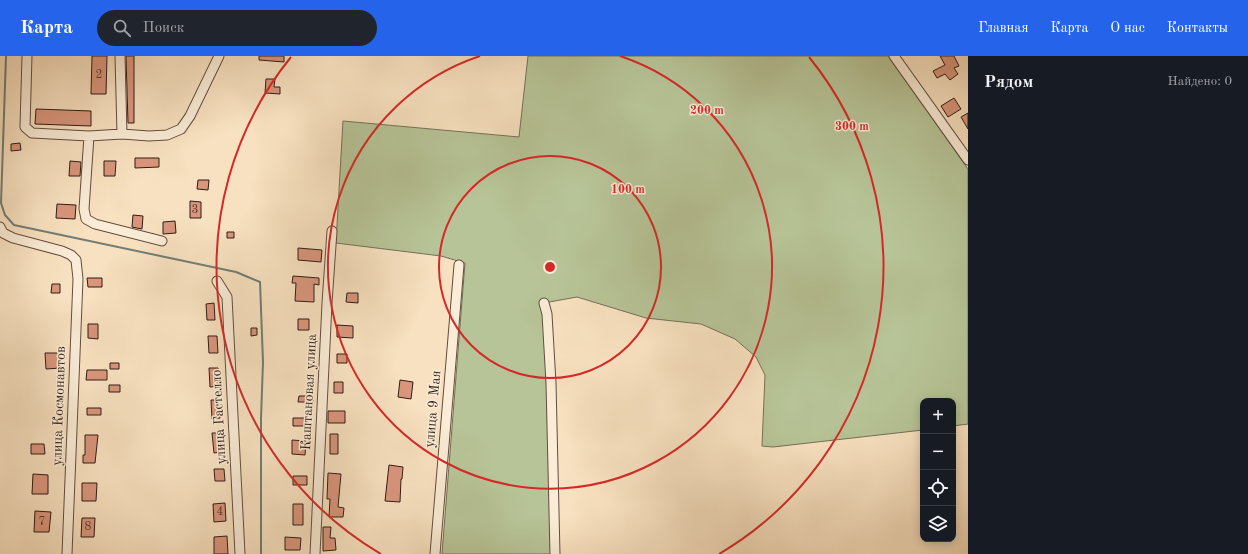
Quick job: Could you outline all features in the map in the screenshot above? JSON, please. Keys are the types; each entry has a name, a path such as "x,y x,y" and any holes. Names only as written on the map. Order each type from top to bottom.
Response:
{"street":[{"path":"27,56 25,127 32,133 89,136 122,134 149,136 167,135 181,130 190,116 219,56"},
{"path":"120,56 122,134"},
{"path":"894,56 968,160"},
{"path":"89,136 84,209 86,219 95,224 162,241"},
{"name":"улица Космонавтов","path":"0,227 3,233 13,238 62,251 71,255 76,260 78,279 67,554"},
{"name":"Каштановая улица","path":"315,554 327,303 332,231"},
{"name":"улица 9 Мая","path":"435,554 459,265"},
{"name":"улица Гастелло","path":"218,281 227,297 240,554"},
{"path":"544,303 547,314 551,383 555,554"}],"green space":[{"path":"528,56 888,56 968,169 968,424 956,426 956,398 920,398 920,430 773,447 762,446 765,375 756,357 735,339 701,324 646,318 577,297 544,303 552,554 442,554 465,263 441,256 336,243 343,121 519,137"}],"building":[{"path":"92,56 107,56 106,94 91,94"},
{"path":"126,56 134,56 134,123 128,123"},
{"path":"259,56 284,56 284,62 259,60"},
{"path":"940,56 954,56 959,66 954,68 958,74 950,80 945,74 937,78 933,71 945,65"},
{"path":"266,79 275,79 274,87 280,87 280,94 265,93"},
{"path":"954,98 961,109 948,117 941,106"},
{"path":"36,109 91,111 91,126 35,124"},
{"path":"968,113 968,129 961,117"},
{"path":"20,143 21,150 11,151 11,144"},
{"path":"135,158 159,158 159,167 135,168"},
{"path":"70,161 81,162 80,176 69,176"},
{"path":"104,161 116,161 115,176 104,176"},
{"path":"198,180 209,180 208,190 197,189"},
{"path":"190,201 201,202 201,218 190,218"},
{"path":"57,204 76,205 75,219 56,218"},
{"path":"133,215 143,216 142,229 132,227"},
{"path":"175,221 176,233 163,234 163,222"},
{"path":"227,232 234,232 234,238 227,238"},
{"path":"298,248 322,250 321,262 298,260"},
{"path":"293,276 319,278 319,285 314,284 314,302 295,301 296,283 292,283"},
{"path":"87,278 102,278 102,287 88,287"},
{"path":"52,284 60,284 60,293 51,293"},
{"path":"347,293 358,293 358,303 346,302"},
{"path":"214,303 215,320 207,320 206,304"},
{"path":"298,319 309,319 309,330 298,330"},
{"path":"88,324 98,324 98,339 88,338"},
{"path":"337,325 353,326 353,338 337,337"},
{"path":"251,328 257,328 257,335 251,336"},
{"path":"208,336 217,336 218,353 209,353"},
{"path":"45,353 61,353 61,368 46,369"},
{"path":"337,354 347,354 347,363 337,363"},
{"path":"110,363 119,363 119,369 110,369"},
{"path":"209,368 218,368 219,386 210,387"},
{"path":"87,370 107,370 107,380 86,380"},
{"path":"400,380 413,382 411,399 398,397"},
{"path":"334,382 343,382 343,393 334,393"},
{"path":"109,385 120,385 120,392 109,392"},
{"path":"299,396 313,396 313,402 298,402"},
{"path":"211,400 219,400 220,418 212,419"},
{"path":"87,408 101,408 101,415 87,415"},
{"path":"328,411 345,411 345,423 328,423"},
{"path":"293,418 308,418 308,426 293,426"},
{"path":"212,433 220,433 221,452 214,453"},
{"path":"330,434 338,434 338,454 330,454"},
{"path":"85,435 98,435 95,463 83,463 83,455 85,455"},
{"path":"292,440 306,441 305,455 292,454"},
{"path":"31,444 44,444 45,454 31,454"},
{"path":"389,465 403,467 400,502 385,501"},
{"path":"214,469 224,469 225,481 215,481"},
{"path":"328,473 341,474 338,507 344,508 343,517 329,517 330,499 327,499"},
{"path":"33,474 48,475 48,494 32,494"},
{"path":"293,476 307,476 307,485 293,485"},
{"path":"82,483 97,483 96,501 82,501"},
{"path":"225,503 226,521 214,522 213,504"},
{"path":"293,504 303,504 303,525 293,525"},
{"path":"35,511 51,512 49,532 34,532"},
{"path":"82,518 95,518 94,537 81,537"},
{"path":"323,527 331,527 330,538 335,538 336,550 323,551"},
{"path":"227,536 228,554 214,554 214,537"},
{"path":"285,537 301,538 300,550 285,550"}],"waterway":[{"path":"6,56 1,203 5,215 14,225 236,272 260,282 263,362 261,418 261,554"}]}
